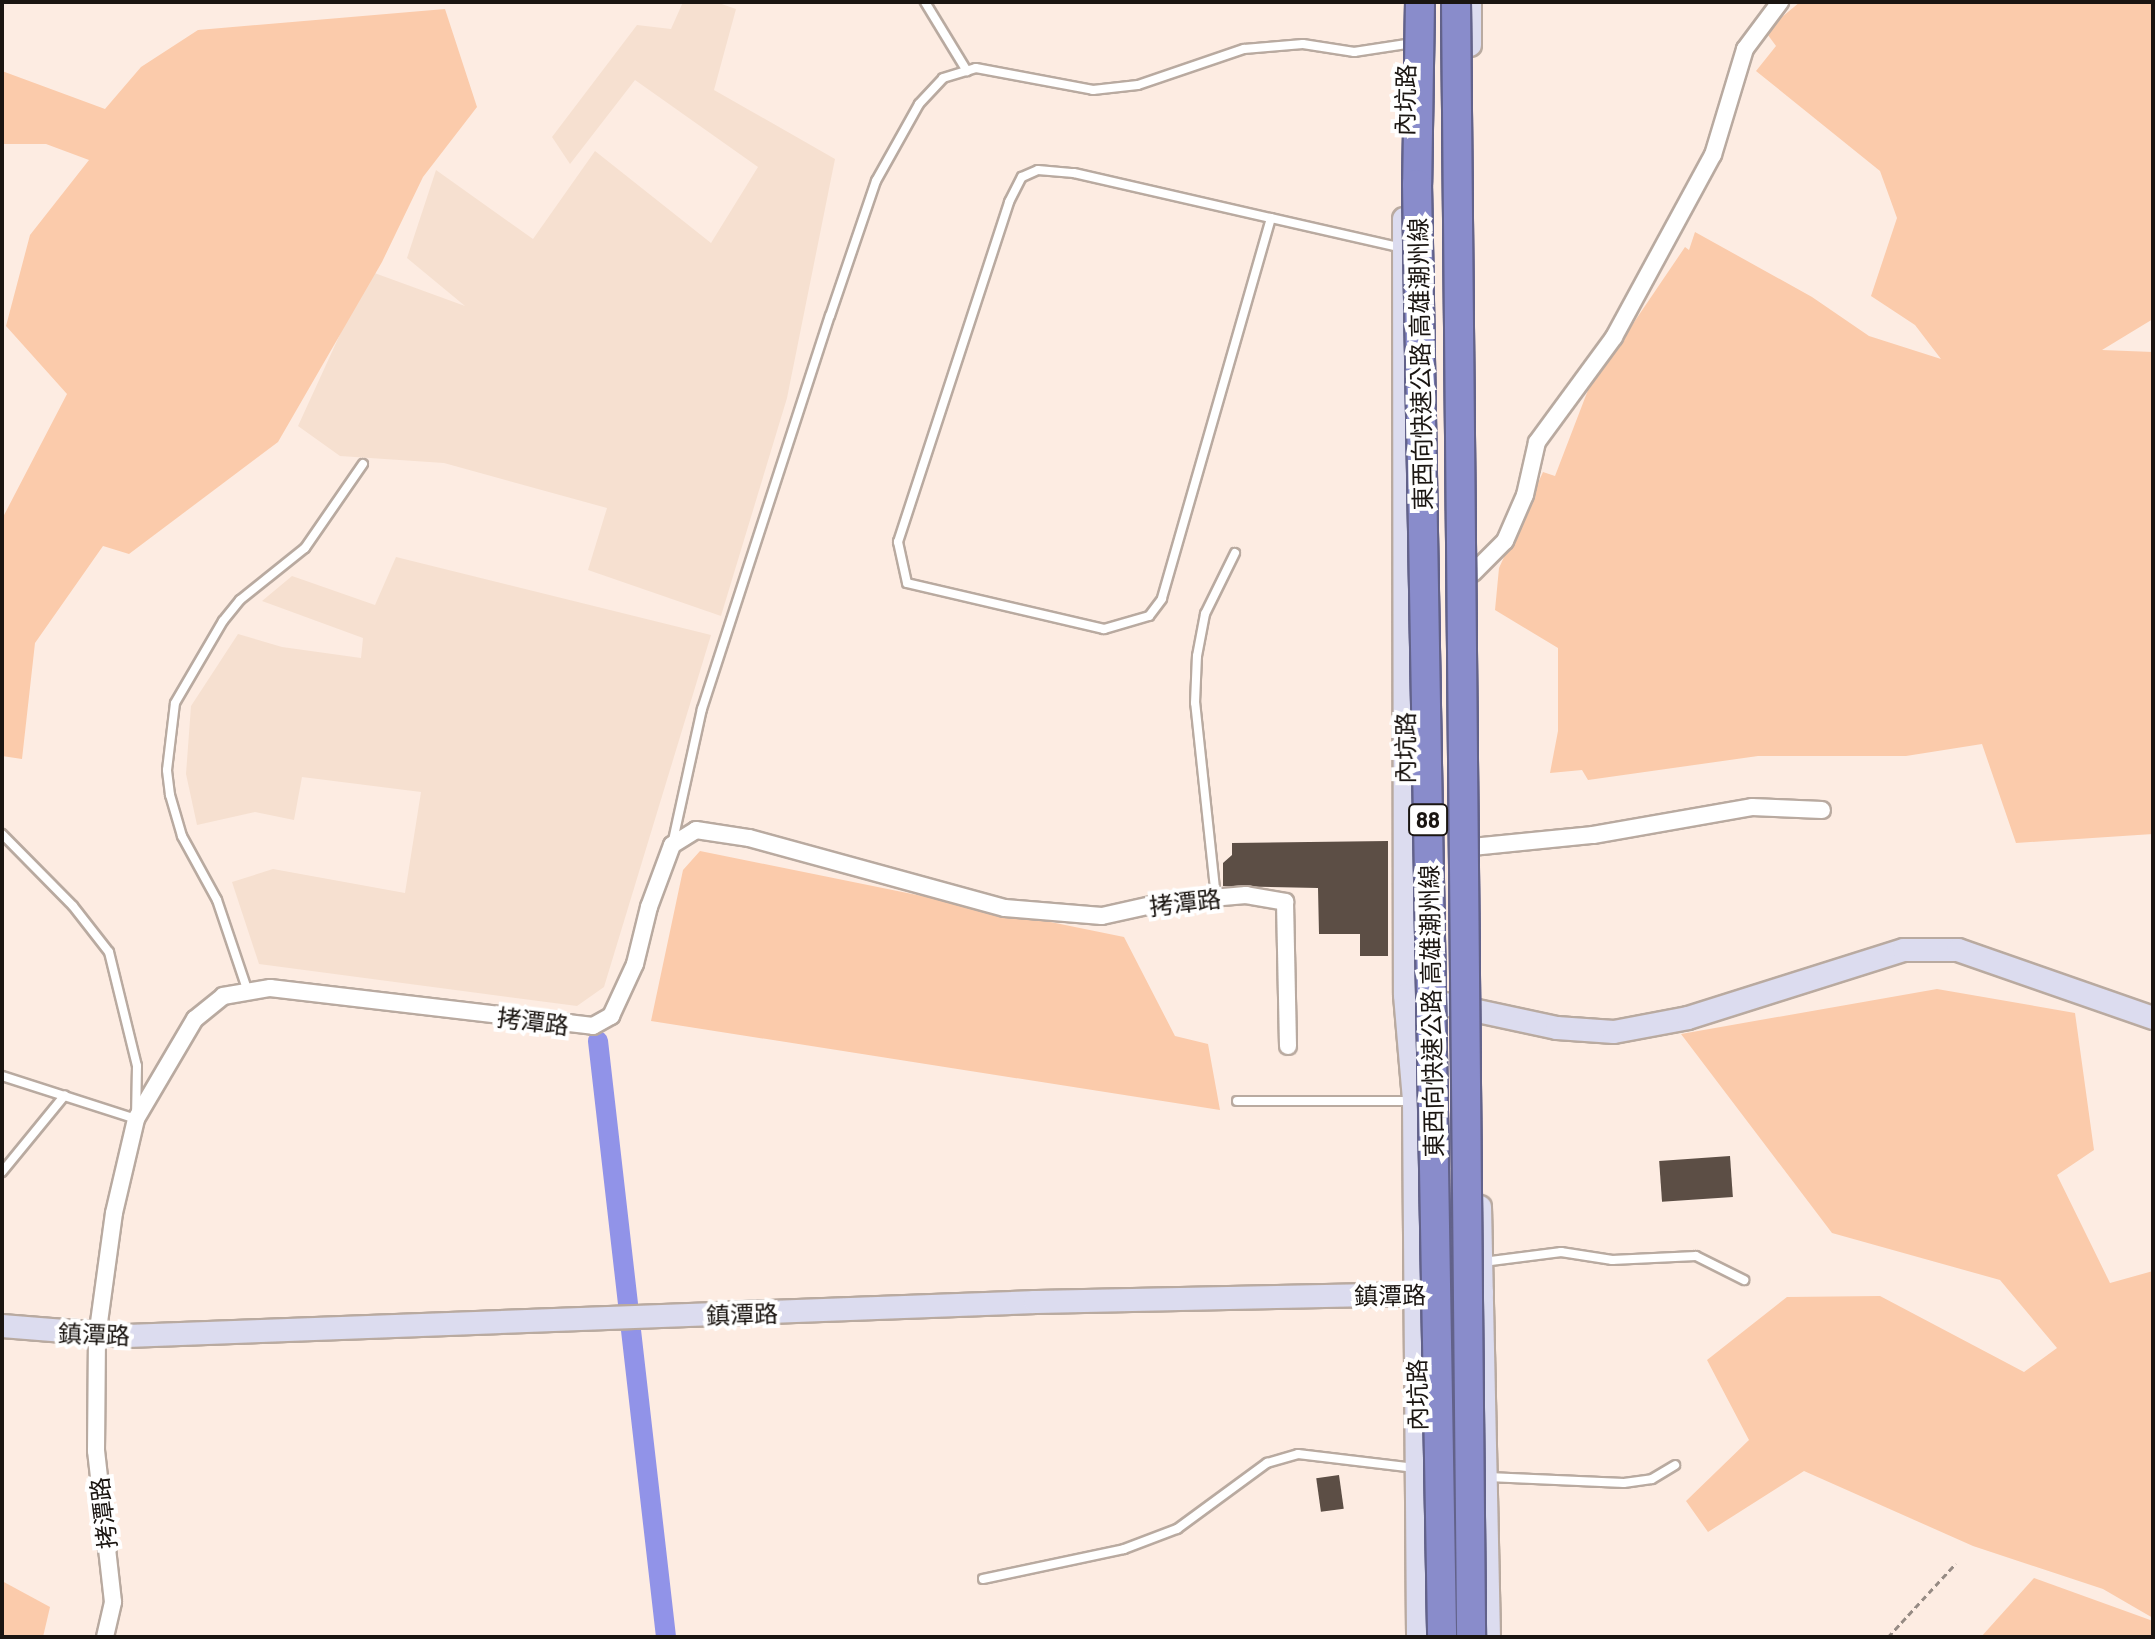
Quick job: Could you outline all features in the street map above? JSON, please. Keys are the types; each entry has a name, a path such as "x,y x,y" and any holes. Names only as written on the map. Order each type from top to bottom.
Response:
{"highway":[{"name":"東西向快速公路 高雄潮州線","path":"1420,2 1417,184 1442,1637"},
{"name":"東西向快速公路 高雄潮州線","path":"1456,2 1471,1637"}],"main road":[{"name":"內坑路","path":"1406,2 1405,995 1414,1101 1418,1637"},
{"path":"1470,2 1473,573 1471,1011 1482,1262 1489,1637"},
{"path":"1405,995 1557,1028 1614,1032 1688,1018 1904,950 1958,950 2153,1018"},
{"name":"鎮潭路","path":"2,1326 97,1337 1482,1293"}],"street":[{"path":"1473,573 1505,541 1525,495 1537,442 1614,337 1705,169 1745,49 1780,2"},
{"path":"1472,847 1593,835 1752,807 1822,810"},
{"name":"拷潭路","path":"105,1637 113,1602 96,1451 97,1337 114,1213 136,1119 195,1019 223,996 247,989 593,1026 611,1016 635,964 649,907 672,845 696,830 749,838 1005,908 1068,916 1246,895 1285,902 1288,1046"}],"lane":[{"path":"925,2 967,71"},
{"path":"672,845 702,709 876,181 919,104 943,78 976,68 1093,90 1138,85 1244,49 1303,44 1354,52 1406,44"},
{"path":"1271,218 1162,599 1149,616 1104,629 907,583 898,542 1009,202 1022,177 1038,170 1074,173 1404,248"},
{"path":"247,989 217,900 182,836 170,795 167,770 175,703 232,610 305,548 363,464"},
{"path":"1216,898 1195,703 1197,656 1205,614 1235,553"},
{"path":"2,834 73,906 109,952 124,996 137,1066 136,1119 2,1076"},
{"path":"2,1172 65,1095"},
{"path":"1237,1101 1414,1101"},
{"path":"1482,1262 1561,1252 1612,1260 1696,1256 1709,1258 1744,1280"},
{"path":"983,1579 1124,1549 1177,1529 1267,1463 1298,1454 1445,1472"},
{"path":"1459,1474 1624,1483 1652,1479 1675,1465"}],"path":[{"path":"1888,1637 1956,1563"}],"shaded area":[{"path":"683,2 716,2 736,9 714,90 835,159 787,398 721,616 588,570 607,508 444,463 340,456 298,426 369,271 465,306 407,258 436,170 533,239 595,151 711,243 758,167 635,80 570,164 552,137 637,25 671,29"},
{"path":"1800,2 2153,2 2153,319 2102,350 2153,352 2153,834 2016,843 1982,744 1906,756 1758,756 1588,780 1582,770 1550,773 1558,731 1558,648 1495,610 1499,568 1543,472 1555,476 1588,390 1685,247 1689,250 1695,232 1812,297 1869,336 1941,359 1915,325 1871,296 1897,218 1880,171 1756,71 1776,46 1765,31"},
{"path":"445,9 477,107 423,177 382,262 278,442 129,554 103,546 35,643 22,759 2,756 2,519 67,394 6,326 30,235 89,160 46,144 2,144 2,71 105,109 141,67 198,30"},
{"path":"396,557 711,635 604,987 577,1006 259,964 232,882 273,869 405,893 421,792 302,777 294,820 255,812 197,825 186,774 191,706 238,634 282,647 361,658 363,638 262,601 292,576 375,605"},
{"path":"700,851 1124,937 1175,1036 1208,1044 1220,1110 651,1021 683,870"},
{"path":"1937,989 2075,1013 2094,1150 2057,1175 2110,1283 2153,1271 2153,1618 2103,1589 1973,1546 1804,1471 1708,1532 1686,1501 1749,1440 1707,1360 1787,1297 1880,1296 2024,1372 2057,1348 2000,1280 1832,1233 1681,1034"},
{"path":"2034,1578 2153,1621 2153,1637 1981,1637"},
{"path":"2,1581 50,1607 43,1637 2,1637"}],"building":[{"path":"1388,841 1388,956 1360,956 1360,934 1319,934 1318,888 1223,886 1223,863 1232,855 1232,843"},
{"path":"1730,1156 1733,1197 1662,1202 1659,1161"},
{"path":"1339,1475 1344,1509 1321,1512 1316,1478"}],"waterway":[{"path":"598,1041 666,1637"}]}
